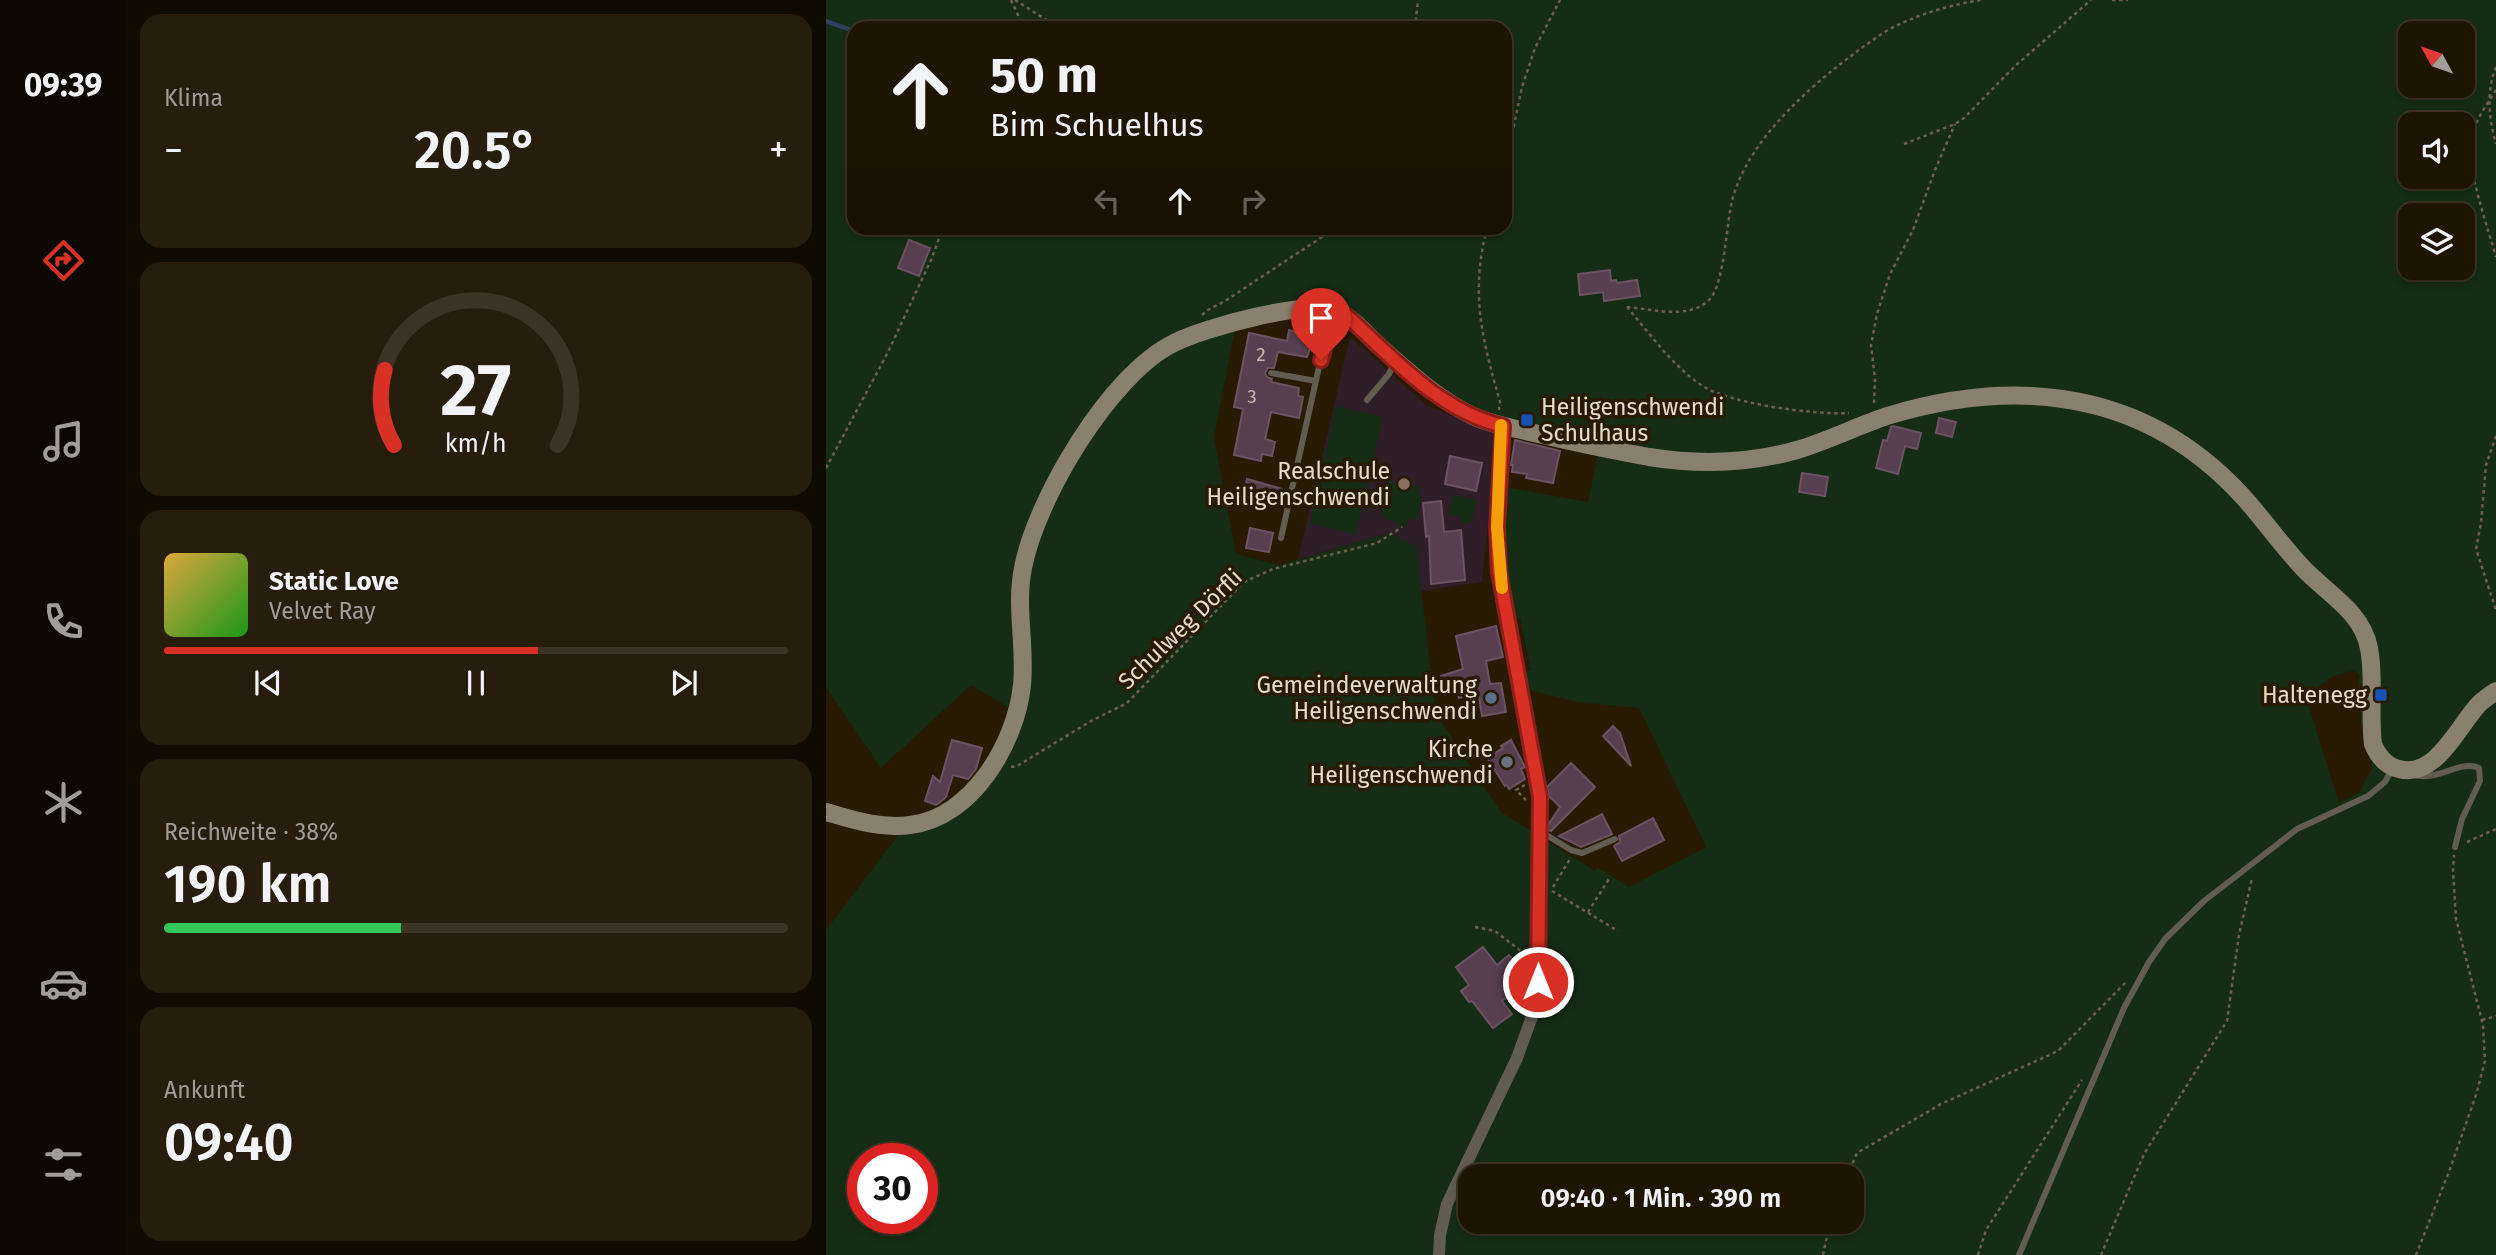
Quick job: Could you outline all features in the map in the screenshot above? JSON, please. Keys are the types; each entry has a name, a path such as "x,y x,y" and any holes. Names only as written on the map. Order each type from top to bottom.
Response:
{"street":[{"path":"826,813 872,824 918,824 952,810 974,789 987,771 1010,730 1020,697 1023,664 1020,588 1028,546 1046,503 1089,426 1124,381 1154,353 1185,337 1287,311 1323,307 1347,316 1432,393 1477,418 1499,425 1685,462 1726,463 1797,450 1882,418 1918,408 1977,398 2033,396 2068,399 2107,407 2137,418 2193,450 2212,465 2243,494 2301,566 2360,623 2369,646 2373,744 2382,760 2401,769 2422,767 2430,762 2479,704 2496,691"},
{"path":"1439,1255 1440,1235 1447,1204 1492,1114 1536,1007 1540,884 1538,783 1499,572 1499,425"}],"lane":[{"path":"1282,538 1316,381 1335,310"},
{"path":"1367,400 1389,374 1395,360"},
{"path":"1271,373 1316,381"},
{"path":"2019,1255 2124,1008 2149,962 2183,919 2297,828 2378,789 2401,769 2424,778 2470,765 2479,768 2480,781 2462,819 2455,847"},
{"path":"1540,831 1571,850 1582,853 1615,839"}],"path":[{"path":"1013,0 1021,21"},
{"path":"1013,0 1048,21"},
{"path":"1416,21 1418,0"},
{"path":"1512,135 1522,87 1535,48 1560,0"},
{"path":"1848,413 1776,406 1713,392 1682,370 1627,307 1684,312 1700,308 1712,298 1720,273 1733,197 1746,166 1765,138 1825,75 1886,31 1915,17 1981,0"},
{"path":"1904,144 1964,118 2022,58 2091,0"},
{"path":"2112,0 2128,0"},
{"path":"2496,67 2490,99 2491,123 2496,145"},
{"path":"2496,90 2477,120 2470,145 2471,164 2496,257"},
{"path":"1873,405 1876,397 1871,345 1877,314 1890,274 1913,230 1955,124"},
{"path":"826,468 911,304 940,235"},
{"path":"1486,235 1479,266 1478,296 1486,353 1500,402 1499,425"},
{"path":"1199,334 1200,319 1208,310 1322,237"},
{"path":"2496,436 2486,465 2476,549 2496,610"},
{"name":"Schulweg Dörfli","path":"987,771 1017,766 1091,721 1127,703 1244,582 1273,569 1377,543 1402,527"},
{"path":"2416,1255 2450,1169 2484,1070 2486,1051 2482,1020 2456,919 2453,871 2455,847 2496,829"},
{"path":"1570,859 1551,890 1618,931"},
{"path":"2101,1255 2144,1154 2227,1021 2239,935 2256,861"},
{"path":"1587,912 1609,879"},
{"path":"1475,928 1495,931 1538,965"},
{"path":"1852,1164 1857,1153 1929,1111 2058,1051 2126,981"},
{"path":"2482,1020 2496,1016"},
{"path":"1978,1255 1986,1230 2081,1080"},
{"path":"1823,1255 1827,1234"}],"shaded area":[{"name":"Realschule Heiligenschwendi","path":"1350,337 1426,405 1497,435 1482,582 1421,591 1415,546 1389,533 1298,559"}],"green space":[{"path":"826,0 2496,0 2496,1255 826,1255 826,930 905,826 962,802 1016,712 971,685 881,768 826,687","holes":["1340,312 1477,418 1599,448 1588,502 1500,486 1507,615 1520,619 1531,670 1518,674 1521,688 1578,702 1639,708 1706,847 1629,887 1598,868 1595,871 1501,812 1436,714 1416,546 1389,533 1279,565 1236,554 1214,438 1236,323","2353,671 2359,674 2361,725 2365,725 2372,768 2359,793 2339,803 2307,700 2321,684 2333,677"]},
{"path":"1336,406 1383,417 1356,534 1310,524"},
{"path":"1387,481 1420,487 1421,503 1416,519 1409,519 1406,526 1402,527 1395,521 1387,520 1378,509 1383,503"},
{"path":"1453,495 1476,499 1472,522 1461,524 1460,515 1448,516"}],"building":[{"path":"909,240 930,248 919,276 898,268"},
{"path":"1610,270 1611,281 1616,280 1617,283 1637,280 1640,296 1604,301 1603,292 1580,295 1578,274"},
{"path":"1302,328 1316,331 1307,357 1278,352 1274,368 1268,368 1265,373 1272,379 1271,382 1299,388 1298,396 1303,397 1299,418 1271,412 1265,439 1275,442 1272,456 1262,454 1261,461 1234,455 1243,409 1234,407 1249,333 1287,341 1289,330 1301,333"},
{"path":"1939,418 1956,422 1952,437 1936,433"},
{"path":"1893,426 1921,433 1917,449 1905,446 1898,474 1876,468 1883,440 1887,441"},
{"path":"1515,440 1560,451 1553,483 1526,478 1527,474 1512,472"},
{"path":"1450,456 1482,463 1476,491 1445,484"},
{"path":"1802,473 1828,477 1825,496 1799,492"},
{"path":"1247,479 1282,489 1278,504 1266,502 1264,509 1241,504"},
{"path":"1441,501 1444,532 1461,530 1465,580 1431,584 1429,536 1426,537 1423,503"},
{"path":"1250,528 1273,533 1269,552 1246,548"},
{"path":"1496,626 1503,657 1486,661 1490,684 1501,683 1506,712 1482,716 1478,692 1459,698 1457,692 1448,695 1441,676 1463,669 1456,636"},
{"path":"1613,726 1620,733 1631,766 1603,736"},
{"path":"952,740 982,748 976,769 968,779 953,775 946,797 936,805 925,801 933,776 940,782"},
{"name":"Kirche Heiligenschwendi","path":"1511,740 1525,767 1521,769 1525,779 1509,789 1487,758"},
{"path":"1571,763 1595,787 1551,831 1548,830 1548,825 1560,807 1549,796 1547,787"},
{"path":"1602,814 1612,834 1581,847 1559,836"},
{"path":"1653,818 1664,840 1622,861 1614,846 1620,842 1619,836"},
{"path":"1483,947 1497,965 1509,955 1524,975 1507,987 1512,994 1502,1001 1512,1014 1493,1028 1461,991 1469,985 1456,967"}],"waterway":[{"path":"826,21 847,28"}],"slow traffic":[{"path":"1501,425 1497,527 1502,588"}],"place":[{"name":"Heiligenschwendi Schulhaus","path":"1527,420"},
{"name":"Realschule Heiligenschwendi","path":"1404,484"},
{"name":"Haltenegg","path":"2381,695"},
{"name":"Gemeindeverwaltung Heiligenschwendi","path":"1491,698"},
{"name":"Kirche Heiligenschwendi","path":"1507,762"}],"route":[{"path":"1321,360 1335,310 1347,316 1432,393 1477,418 1503,426 1497,527 1499,572 1540,797 1538,982"}]}
